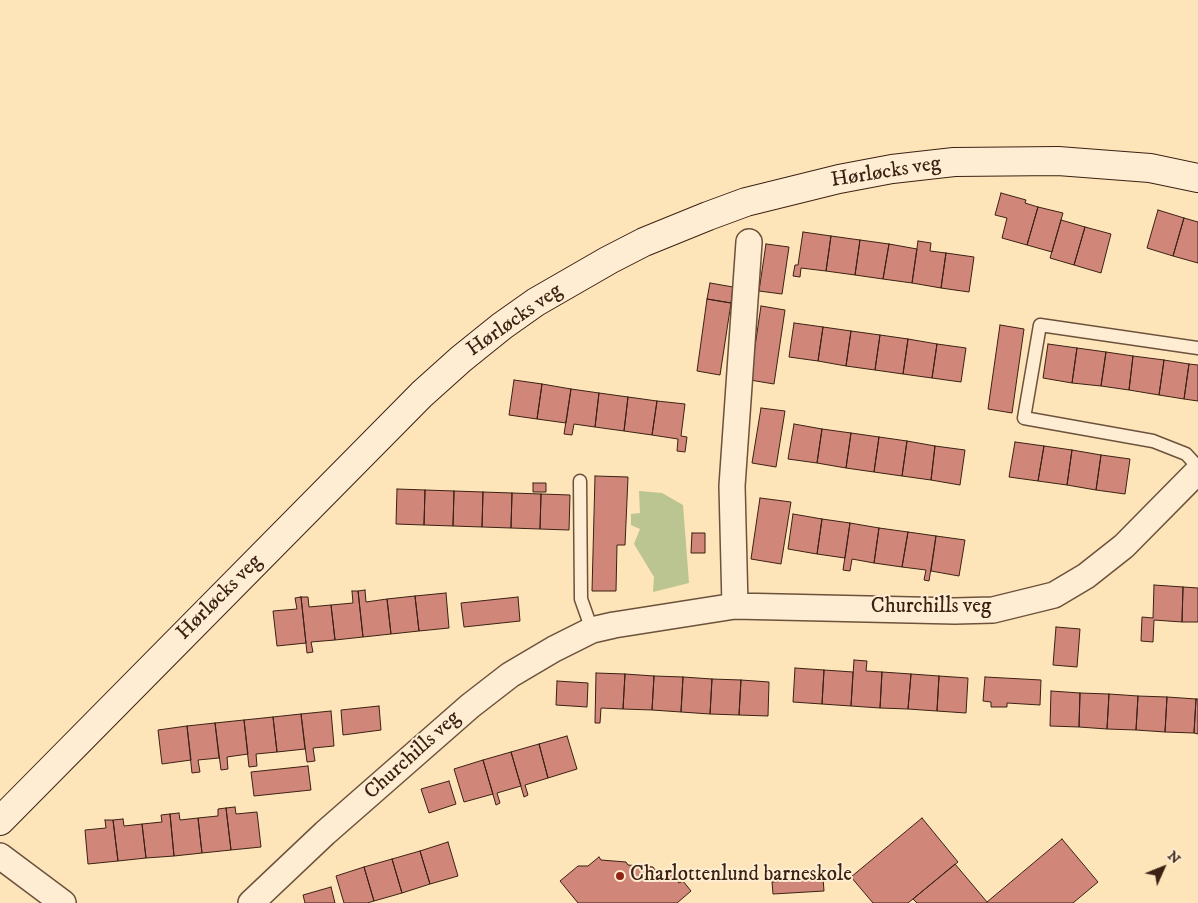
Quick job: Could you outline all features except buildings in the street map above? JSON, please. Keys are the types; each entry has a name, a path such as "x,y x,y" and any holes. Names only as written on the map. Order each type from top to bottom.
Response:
{"street":[{"name":"Hørløcks veg","path":"0,821 391,426 461,359 509,322 569,282 609,260 644,242 746,202 839,179 892,169 954,162 1058,161 1150,168 1198,178"},
{"path":"735,606 732,486 749,242"},
{"name":"Churchills veg","path":"251,903 325,834 470,706 510,675 554,649 592,630 735,606 945,611 993,610 1054,595 1086,576 1124,546 1198,471"},
{"path":"0,856 63,903"}],"lane":[{"path":"1198,348 1040,325 1024,418 1153,441 1186,454 1198,467"},
{"path":"580,481 581,599 592,630"}],"green space":[{"path":"639,491 662,493 683,505 689,583 653,592 654,577 634,544 640,529 631,525 631,514 640,513"}],"place":[{"name":"Charlottenlund barneskole","path":"620,876"}]}
